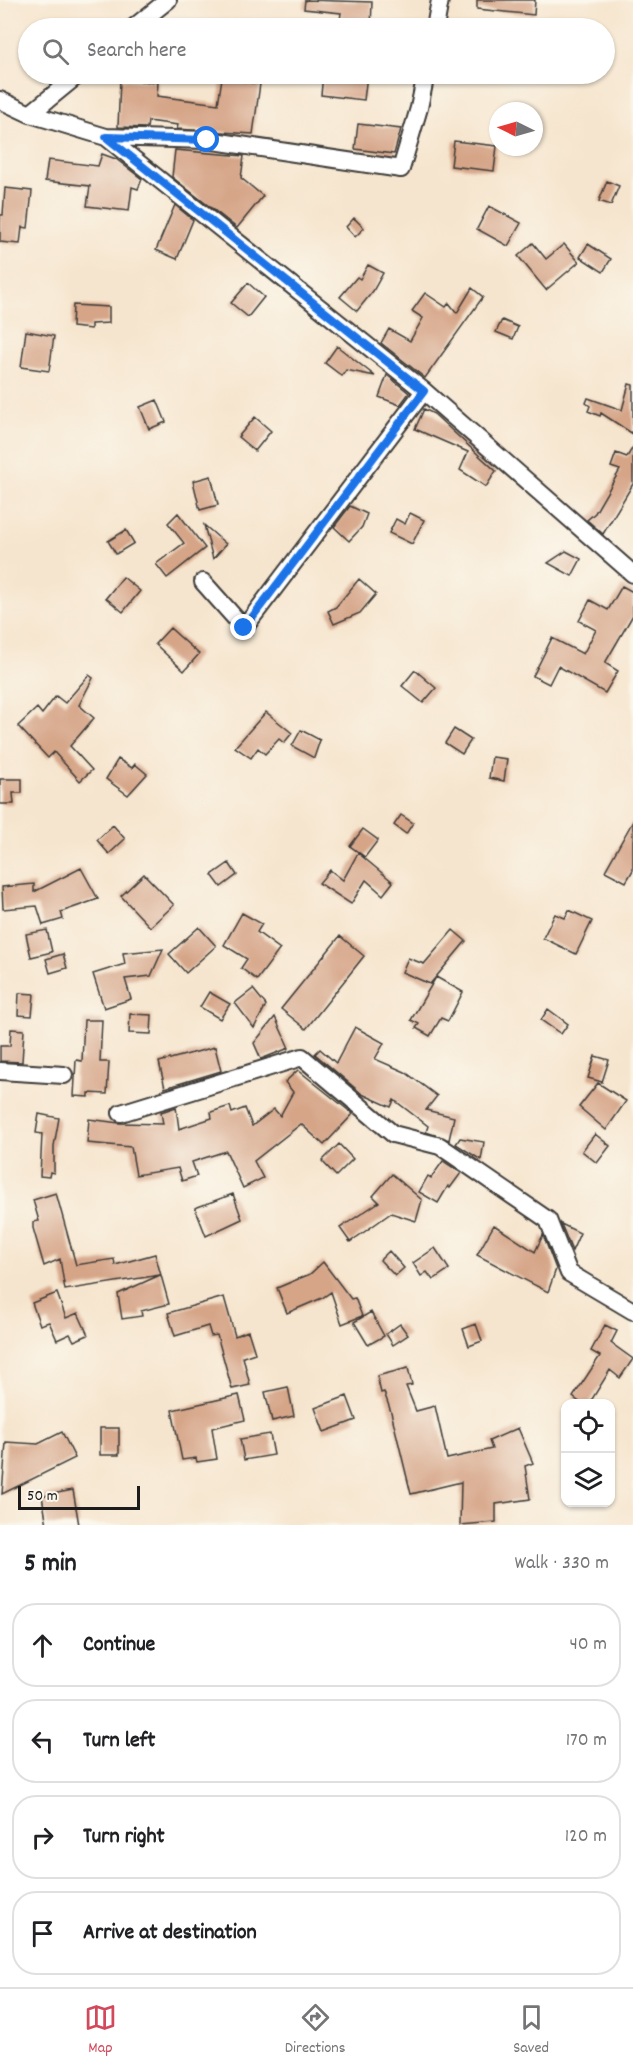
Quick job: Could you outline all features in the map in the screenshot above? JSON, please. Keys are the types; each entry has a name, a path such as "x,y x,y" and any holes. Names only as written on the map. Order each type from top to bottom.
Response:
{"street":[{"path":"146,18 168,0"},
{"path":"437,18 440,0"},
{"path":"30,114 67,84"},
{"path":"0,100 30,114 106,137 207,140 401,169 424,84"},
{"path":"106,137 424,391 633,574"},
{"path":"203,582 244,628 424,391"},
{"path":"121,1113 302,1057 393,1134 440,1146 548,1220 569,1273 633,1311"},
{"path":"0,1071 64,1075"}],"building":[{"path":"305,0 372,2 371,18 340,18 341,13 304,9"},
{"path":"477,0 535,0 534,15 477,9"},
{"path":"120,84 158,84 157,96 218,104 221,84 260,84 253,134 177,129 178,125 148,121 147,128 118,127"},
{"path":"322,84 366,84 364,100 321,95"},
{"path":"358,124 401,129 394,154 355,149"},
{"path":"454,141 489,145 489,156 496,156 494,171 451,166"},
{"path":"175,150 244,156 241,178 263,196 237,228 172,177"},
{"path":"102,154 116,159 142,179 138,189 132,187 129,211 87,206 90,186 45,181 48,160 98,166"},
{"path":"607,181 619,186 611,205 599,201"},
{"path":"5,188 32,191 28,228 22,227 20,244 0,242 0,215 3,215"},
{"path":"175,205 193,220 177,259 156,250"},
{"path":"489,206 521,223 508,246 477,229"},
{"path":"354,218 364,228 355,237 346,227"},
{"path":"533,243 546,259 564,244 579,262 546,290 518,256"},
{"path":"588,244 611,259 603,272 580,257"},
{"path":"368,265 383,273 373,291 357,311 340,297 357,277 360,279"},
{"path":"248,283 264,297 248,317 231,303"},
{"path":"472,288 483,297 425,378 381,343 389,329 410,341 423,318 412,311 425,293 446,307 449,303 457,313"},
{"path":"73,305 109,307 109,323 91,324 91,329 72,327"},
{"path":"502,320 518,327 513,339 496,332"},
{"path":"26,331 54,336 49,371 21,367"},
{"path":"337,346 375,376 346,370 342,376 325,363"},
{"path":"387,375 409,393 400,405 379,397"},
{"path":"629,384 633,385 633,434 601,413 600,416 588,411 590,406 586,403 588,398 622,410"},
{"path":"157,400 166,422 149,429 140,407"},
{"path":"424,409 434,414 496,471 486,487 460,470 468,452 415,429"},
{"path":"255,417 271,431 255,451 238,437"},
{"path":"633,447 633,484 603,534 587,520 595,513 620,470 611,467 616,453 627,457"},
{"path":"211,476 218,505 200,510 193,481"},
{"path":"350,506 367,514 362,527 349,541 334,527"},
{"path":"178,513 205,548 167,578 156,564 184,543 168,523"},
{"path":"410,513 424,520 412,544 389,533 396,519 405,524"},
{"path":"204,525 226,544 213,559"},
{"path":"126,530 134,543 116,554 108,541"},
{"path":"566,551 581,559 572,576 548,563"},
{"path":"123,577 140,591 123,612 106,598"},
{"path":"359,579 376,594 360,613 334,624 328,611 336,607"},
{"path":"622,586 633,592 633,615 605,663 618,671 605,693 558,666 549,684 533,676 552,638 583,654 596,630 579,621 590,600 608,610"},
{"path":"170,628 199,654 184,671 155,644"},
{"path":"415,670 436,688 423,703 402,686"},
{"path":"89,675 93,678 79,705 94,718 70,746 92,770 80,781 54,752 48,758 18,726 37,708 42,714 56,696 65,703"},
{"path":"266,712 292,733 284,743 279,739 265,754 258,748 251,758 235,747"},
{"path":"454,729 471,740 462,754 445,743"},
{"path":"301,730 320,740 314,758 292,746"},
{"path":"492,757 507,759 504,781 489,778"},
{"path":"118,759 132,768 135,764 147,774 128,795 106,779"},
{"path":"0,779 22,779 22,793 13,793 14,804 0,804"},
{"path":"401,815 413,823 406,834 394,825"},
{"path":"633,821 633,870 626,882 605,871"},
{"path":"113,825 125,839 109,854 97,840"},
{"path":"363,829 378,840 365,857 350,846"},
{"path":"358,853 393,882 383,895 366,880 351,904 319,883 330,870 343,880"},
{"path":"229,863 237,875 221,887 212,875"},
{"path":"81,868 98,899 61,912 63,919 43,925 37,906 3,909 2,887 34,884 34,892"},
{"path":"144,874 174,905 150,927 121,896"},
{"path":"569,910 592,921 576,954 543,938 555,914 565,918"},
{"path":"242,913 262,924 257,932 280,949 257,980 241,968 247,959 224,945"},
{"path":"199,927 216,946 186,973 169,954"},
{"path":"47,930 52,952 31,957 26,934"},
{"path":"453,930 466,941 430,984 402,972 408,958 424,964"},
{"path":"340,936 364,956 306,1029 281,1009"},
{"path":"163,949 151,976 125,979 131,999 104,1008 93,974 125,964 123,953"},
{"path":"63,954 67,968 50,973 46,959"},
{"path":"436,977 463,992 448,1021 441,1018 430,1036 416,1028 419,1024 411,1020"},
{"path":"253,989 266,1005 254,1028 235,1003"},
{"path":"209,992 230,1004 220,1019 200,1007"},
{"path":"19,993 34,994 32,1016 18,1015"},
{"path":"548,1009 568,1024 561,1034 541,1020"},
{"path":"130,1014 152,1015 151,1034 129,1033"},
{"path":"275,1017 289,1048 261,1059 254,1043"},
{"path":"84,1020 102,1020 100,1062 109,1062 107,1094 89,1093 89,1097 74,1096 76,1060 82,1061"},
{"path":"355,1027 384,1043 375,1059 405,1072 437,1096 426,1110 454,1117 449,1140 426,1132 428,1126 394,1100 391,1107 362,1094 315,1054 320,1049 336,1063"},
{"path":"11,1029 24,1030 22,1062 0,1061 0,1046 10,1046"},
{"path":"215,1047 221,1071 165,1088 159,1062"},
{"path":"595,1056 609,1060 602,1082 588,1078"},
{"path":"298,1070 353,1114 324,1145 301,1124 254,1161 263,1178 243,1188 226,1151 192,1162 197,1176 182,1181 178,1168 136,1175 131,1147 87,1143 89,1119 119,1123 163,1124 161,1112 176,1107 179,1129 212,1118 211,1112 230,1106 232,1113 245,1108 252,1126 274,1109 280,1116 293,1092 285,1082"},
{"path":"598,1083 626,1101 606,1130 579,1107"},
{"path":"39,1114 59,1118 54,1146 54,1173 50,1172 49,1177 40,1176 42,1134 36,1133"},
{"path":"595,1134 610,1146 597,1163 582,1151"},
{"path":"460,1138 484,1142 481,1160 456,1144"},
{"path":"339,1144 353,1159 336,1176 322,1161"},
{"path":"443,1161 461,1173 450,1188 448,1186 438,1203 419,1192 428,1176 431,1178"},
{"path":"392,1174 422,1200 416,1221 391,1213 350,1242 340,1228 379,1202 373,1196"},
{"path":"56,1193 76,1265 114,1259 115,1265 155,1254 169,1304 141,1311 142,1316 122,1319 118,1294 160,1275 65,1290 60,1259 44,1266 33,1228 33,1222 39,1221 33,1200"},
{"path":"233,1194 242,1219 206,1236 195,1208"},
{"path":"561,1224 580,1233 572,1251"},
{"path":"494,1225 535,1252 543,1235 556,1269 548,1292 477,1255"},
{"path":"435,1248 449,1269 433,1280 427,1272 421,1276 413,1263"},
{"path":"389,1251 404,1268 395,1276 380,1260"},
{"path":"323,1262 351,1299 355,1298 362,1316 342,1324 331,1292 287,1313 277,1288 310,1274"},
{"path":"57,1293 66,1318 78,1313 88,1335 74,1341 70,1334 57,1340 49,1322 40,1325 32,1303"},
{"path":"224,1297 235,1336 248,1331 255,1353 243,1357 250,1385 232,1389 217,1335 211,1336 208,1326 175,1336 168,1313"},
{"path":"371,1312 384,1336 368,1345 354,1322"},
{"path":"400,1324 408,1335 393,1345 386,1334"},
{"path":"476,1324 482,1341 469,1346 463,1329"},
{"path":"605,1325 617,1331 611,1343 633,1359 620,1378 610,1370 592,1399 576,1399 573,1397 600,1356 591,1351"},
{"path":"408,1368 412,1385 406,1386 416,1411 435,1406 447,1459 492,1449 489,1441 518,1428 533,1463 525,1466 530,1499 496,1504 496,1522 460,1525 461,1482 411,1494 391,1412 384,1392 381,1393 377,1376"},
{"path":"288,1387 294,1416 272,1421 265,1392"},
{"path":"239,1395 245,1420 212,1428 217,1459 197,1462 196,1458 182,1460 172,1410"},
{"path":"347,1396 356,1420 324,1432 315,1408"},
{"path":"100,1428 119,1428 119,1455 100,1455"},
{"path":"62,1432 75,1458 2,1494 6,1442 38,1444"},
{"path":"270,1434 274,1455 244,1460 240,1439"},
{"path":"73,1490 79,1525 47,1525 42,1496"}],"route":[{"path":"207,140 106,137 424,391 244,628"}]}
